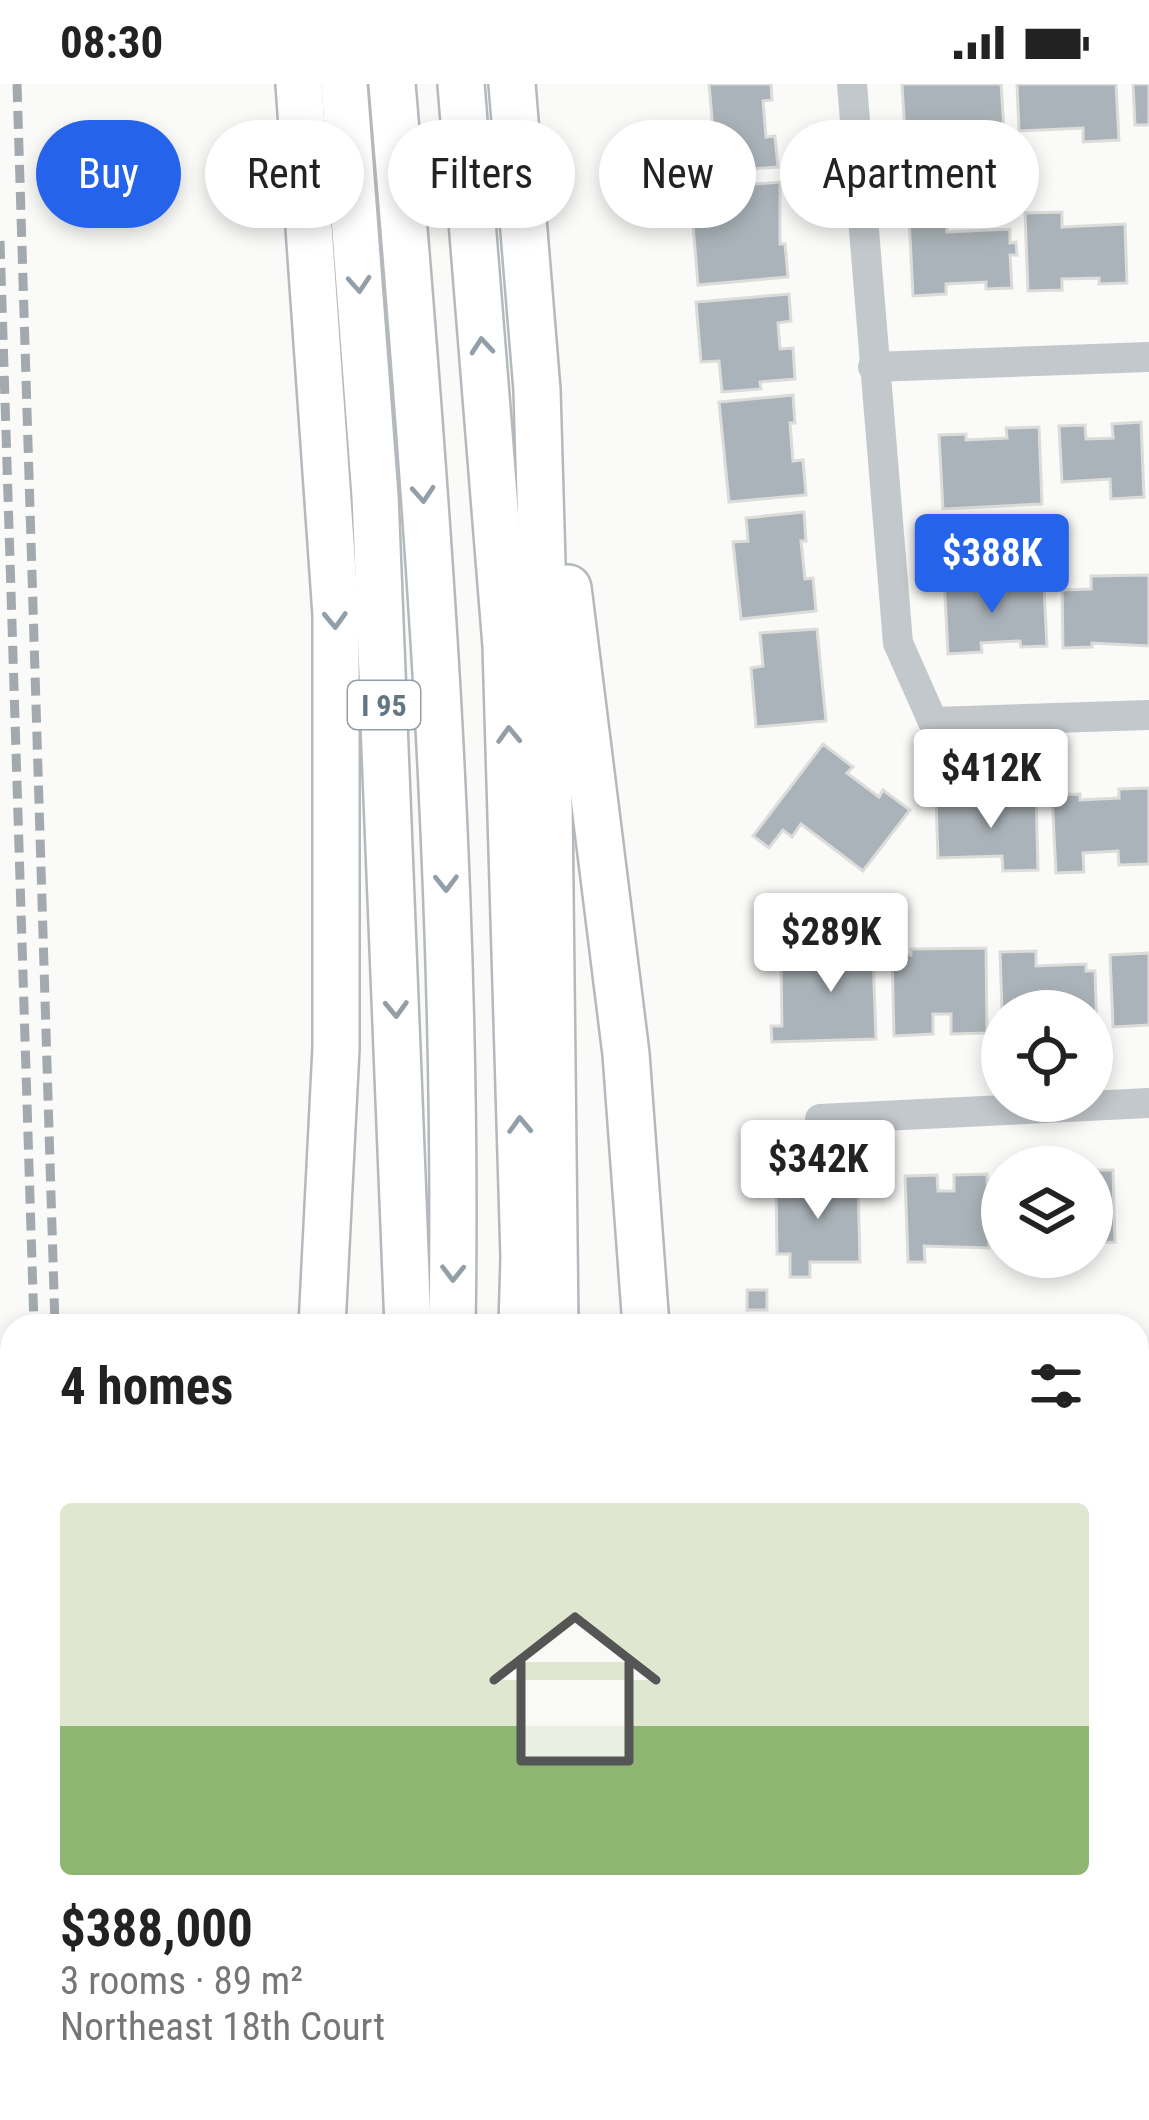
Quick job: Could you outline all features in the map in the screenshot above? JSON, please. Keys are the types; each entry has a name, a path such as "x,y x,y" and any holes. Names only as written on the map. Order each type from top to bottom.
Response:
{"highway":[{"path":"299,84 336,615 336,1048 323,1314"},
{"name":"I 95","path":"344,84 375,496 408,1314"},
{"path":"392,84 444,773 452,1314"},
{"path":"461,84 506,646 522,1314"},
{"path":"512,84 537,390 549,805 555,1314"},
{"path":"537,390 560,527 623,1030 645,1314"}],"street":[{"path":"851,84 898,643 933,722 1149,715"},
{"path":"873,367 1149,357"},
{"path":"820,1119 1149,1103"}],"building":[{"path":"709,84 771,84 772,100 763,101 766,137 775,136 778,167 756,169 756,120 712,120"},
{"path":"902,84 1001,84 1003,120 904,120"},
{"path":"1017,84 1116,84 1119,140 1083,142 1083,128 1039,130 1039,120 1019,120"},
{"path":"1133,84 1149,84 1149,125 1135,125"},
{"path":"780,182 780,244 785,244 788,277 698,285 693,228 756,228 756,184"},
{"path":"1062,212 1062,227 1125,224 1127,283 1062,279 1062,290 1028,291 1026,228 1039,228 1039,213"},
{"path":"910,228 947,228 947,232 1010,229 1010,243 1016,242 1017,255 1010,255 1012,288 986,289 986,282 946,284 946,294 913,296"},
{"path":"789,294 791,321 778,323 780,349 793,348 795,379 760,382 761,389 722,392 719,361 701,362 696,302"},
{"path":"793,395 793,461 803,460 806,495 729,502 719,402"},
{"path":"1141,422 1144,497 1111,499 1110,479 1062,482 1059,426 1085,425 1086,439 1113,438 1112,424"},
{"path":"1039,427 1042,504 943,509 939,435 966,434 966,440 1007,438 1006,428"},
{"path":"804,512 805,579 813,578 816,611 741,619 733,542 748,541 746,518"},
{"path":"981,575 982,591 1044,588 1047,646 1021,647 1020,641 981,643 982,652 948,654 944,577"},
{"path":"1149,575 1149,646 1092,643 1092,647 1063,648 1062,590 1091,589 1091,576"},
{"path":"817,629 826,721 756,727 751,668 763,666 760,633"},
{"path":"823,744 853,767 847,773 879,797 883,790 910,810 863,871 801,824 792,837 783,830 769,848 753,836"},
{"path":"1149,788 1149,864 1119,865 1118,851 1083,853 1084,872 1056,873 1052,795 1080,794 1080,800 1119,798 1119,789"},
{"path":"1036,792 1038,870 1003,871 1002,856 938,858 936,800 1003,804 1002,793"},
{"path":"872,927 876,1039 772,1042 771,1026 782,1026 781,968 837,967 836,929"},
{"path":"986,948 981,1033 951,1034 951,1014 933,1014 933,1034 894,1036 892,955 911,955 911,949"},
{"path":"1036,951 1036,966 1086,964 1086,971 1095,971 1096,990 1001,990 1000,952"},
{"path":"1149,953 1149,1025 1113,1027 1110,955"},
{"path":"981,1174 981,1248 924,1246 925,1262 908,1262 905,1176 937,1175 938,1191 954,1191 954,1175"},
{"path":"834,1176 834,1181 858,1181 860,1262 810,1262 810,1277 790,1277 790,1254 777,1254 776,1182"},
{"path":"747,1290 767,1290 767,1310 747,1310"}],"railway":[{"path":"17,84 55,1314"},
{"path":"0,241 34,1314"}]}
